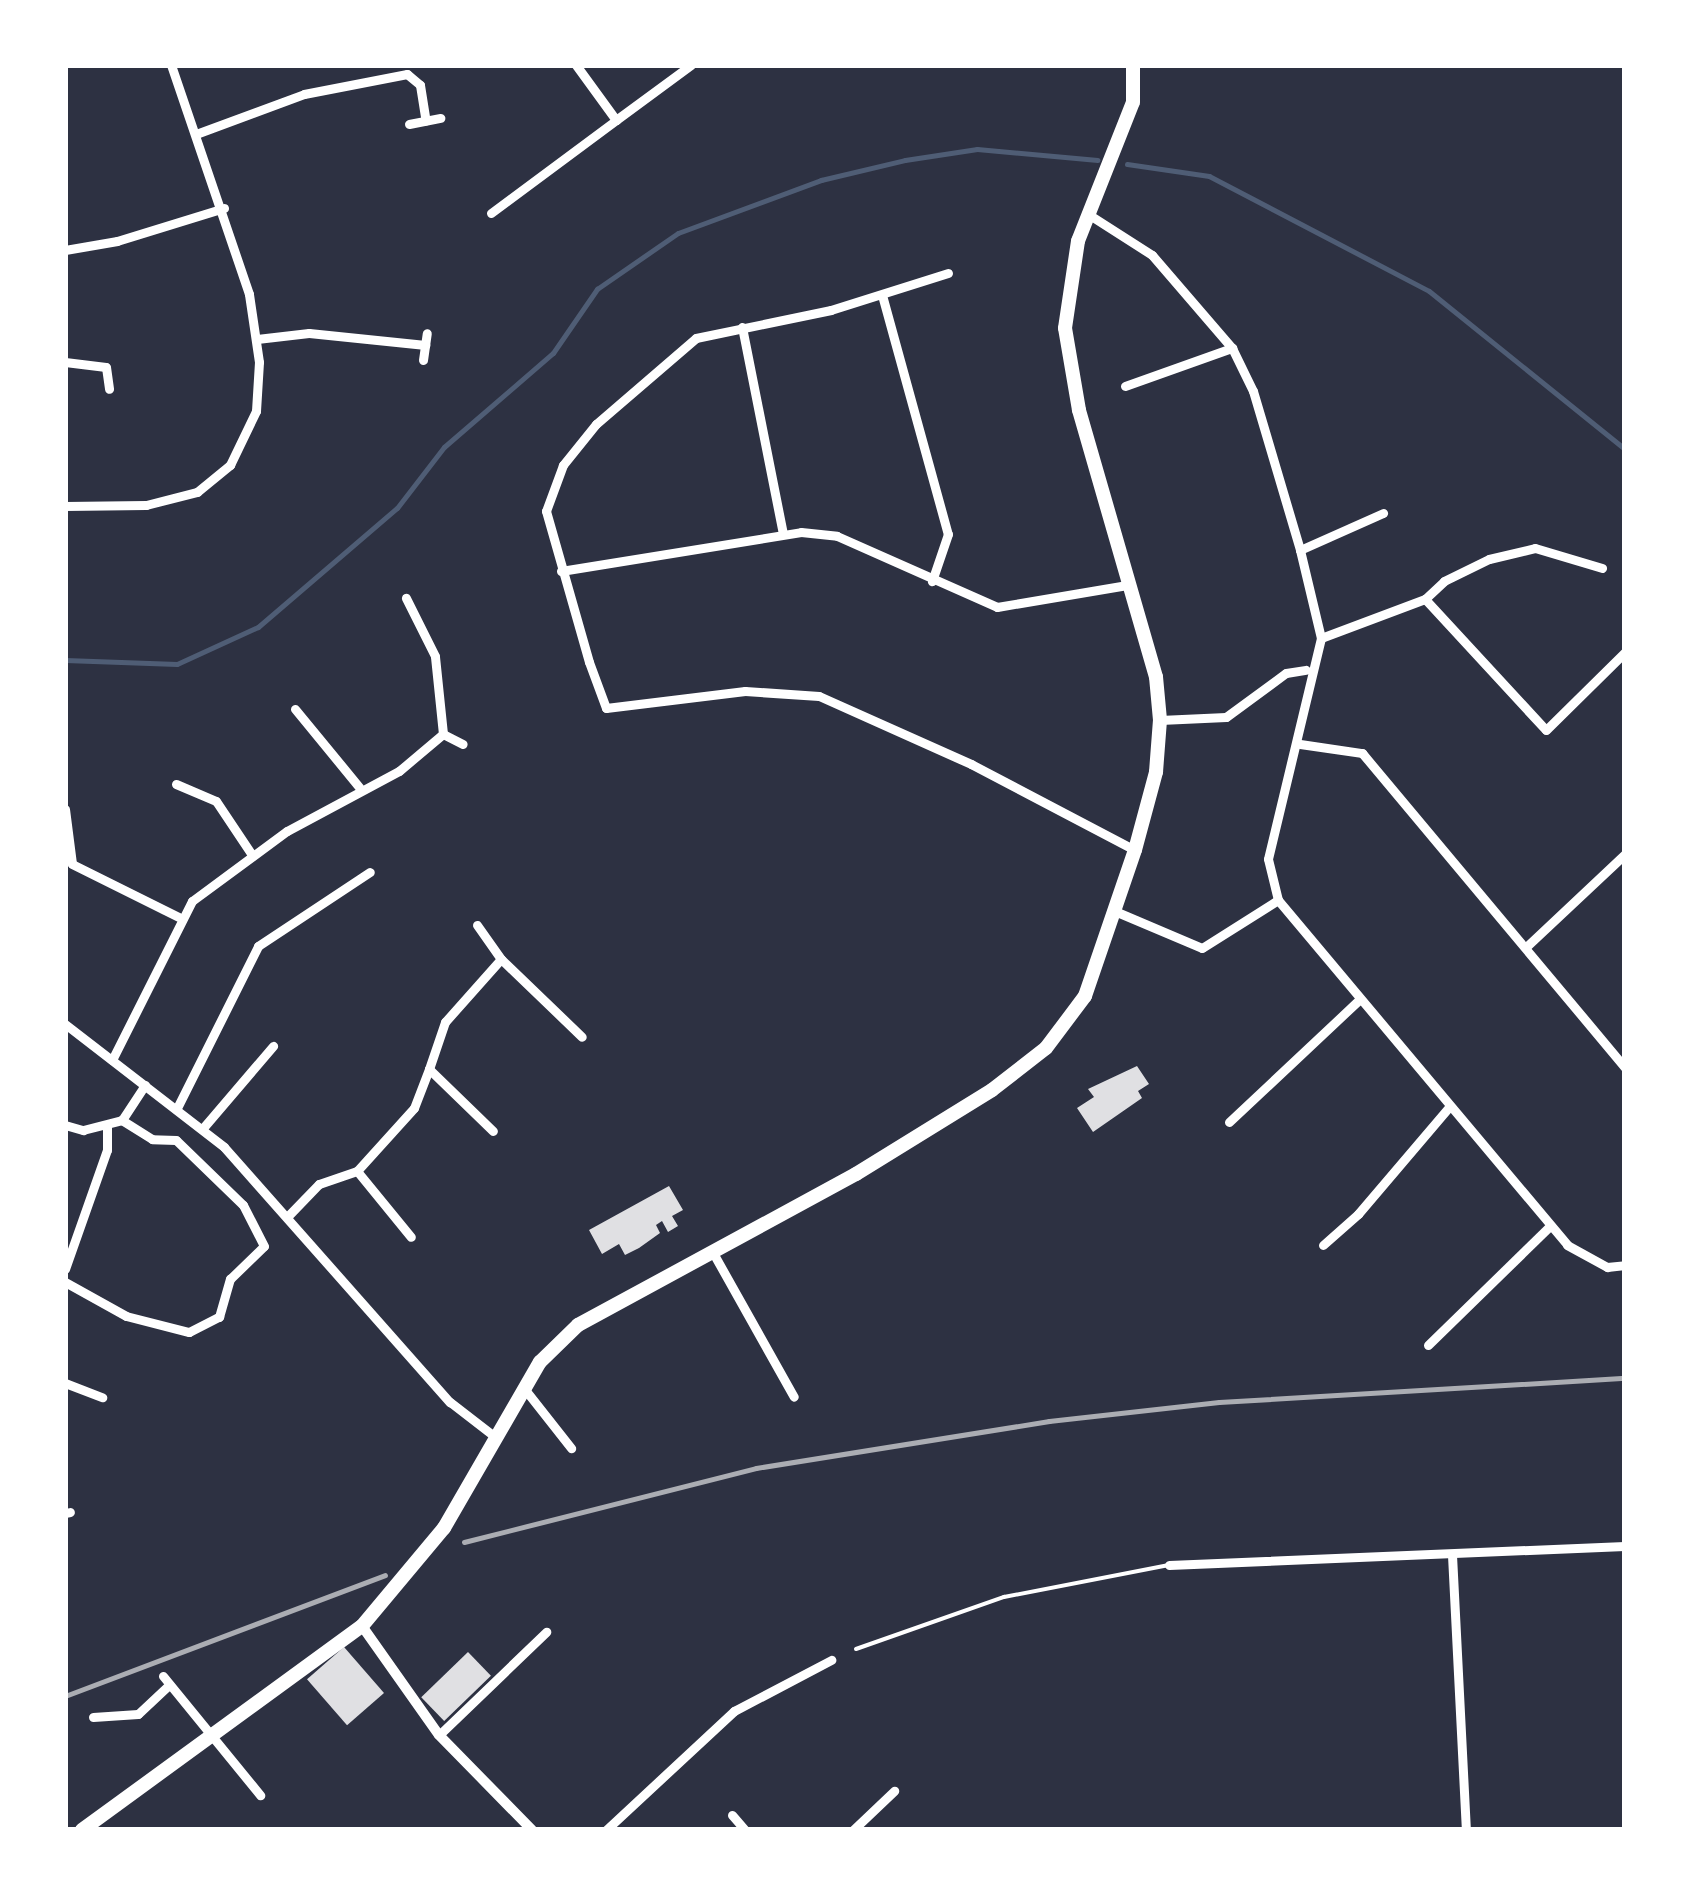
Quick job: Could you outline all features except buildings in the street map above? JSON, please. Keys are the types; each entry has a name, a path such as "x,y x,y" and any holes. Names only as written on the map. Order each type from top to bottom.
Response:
{"main road":[{"path":"82,1830 362,1626 444,1528 524,1387 578,1325 856,1174 1021,1070 1086,996 1117,912 1156,772 1160,720 1156,677 1068,366 1067,283 1088,214 1133,102 1133,65"}],"street":[{"path":"65,506 146,504 197,492 218,478 256,411 257,338 224,208 171,65"},
{"path":"576,65 616,120"},
{"path":"491,214 692,65 702,76"},
{"path":"196,134 304,94 407,74 420,85 426,121"},
{"path":"409,124 440,118"},
{"path":"65,250 117,241 224,208"},
{"path":"1088,214 1152,255 1232,348 1253,392 1300,550 1321,638 1300,744 1268,859 1278,900 1550,1226 1581,1257 1625,1265"},
{"path":"948,273 882,295 714,331 680,348 596,424 564,466 546,511 561,571 606,708 745,691 819,696 971,764 1135,850"},
{"path":"882,295 946,518 948,534 932,581"},
{"path":"742,327 782,534"},
{"path":"423,360 427,333"},
{"path":"257,338 309,334 426,346"},
{"path":"1125,386 1232,348"},
{"path":"65,362 106,367 108,388"},
{"path":"1300,550 1383,513"},
{"path":"561,571 782,534 837,536 997,607 1127,585"},
{"path":"1321,638 1425,599 1444,581 1489,559 1535,548 1602,568"},
{"path":"406,598 435,656 443,734"},
{"path":"1425,599 1546,730 1625,652"},
{"path":"1160,720 1226,717 1286,673 1306,670"},
{"path":"295,709 359,787"},
{"path":"443,734 464,744"},
{"path":"112,1060 179,917 252,855 359,787 399,771 443,734"},
{"path":"1300,744 1362,753 1623,1061"},
{"path":"176,784 216,801 252,855"},
{"path":"65,809 68,866 179,917"},
{"path":"1526,948 1625,854"},
{"path":"178,1106 258,946 370,872"},
{"path":"1117,912 1202,948 1278,900"},
{"path":"477,924 502,959 582,1037"},
{"path":"287,1217 320,1184 356,1171 414,1108 445,1022 502,959"},
{"path":"1228,1122 1359,1000"},
{"path":"65,1024 203,1128 450,1402 494,1436"},
{"path":"203,1128 273,1046"},
{"path":"428,1068 494,1131"},
{"path":"65,1124 107,1126 122,1120 145,1085"},
{"path":"1323,1245 1358,1214 1449,1107"},
{"path":"65,1282 126,1316 189,1332 219,1317 230,1279 264,1246 242,1205 176,1140 152,1139 122,1120"},
{"path":"65,1269 107,1150 107,1126"},
{"path":"356,1171 411,1237"},
{"path":"1428,1345 1550,1226"},
{"path":"712,1251 794,1397"},
{"path":"65,1383 102,1397"},
{"path":"524,1387 571,1448"},
{"path":"1169,1565 1625,1546"},
{"path":"1452,1555 1466,1830"},
{"path":"362,1626 440,1735 532,1830"},
{"path":"440,1735 546,1632"},
{"path":"606,1830 734,1711 830,1660"},
{"path":"93,1717 138,1714 166,1681 260,1795"},
{"path":"854,1830 894,1790"},
{"path":"732,1815 745,1830"}],"lane":[{"path":"856,1649 1004,1597 1169,1565"}],"waterway":[{"path":"65,660 177,664 258,627 397,508 444,447 553,353 597,289 678,233 821,180 905,160 977,149 1098,160"},
{"path":"1127,164 1209,176 1429,291 1625,449"}],"railway":[{"path":"464,1542 756,1468 1049,1421 1219,1402 1625,1378"},
{"path":"65,1696 385,1575"}]}
